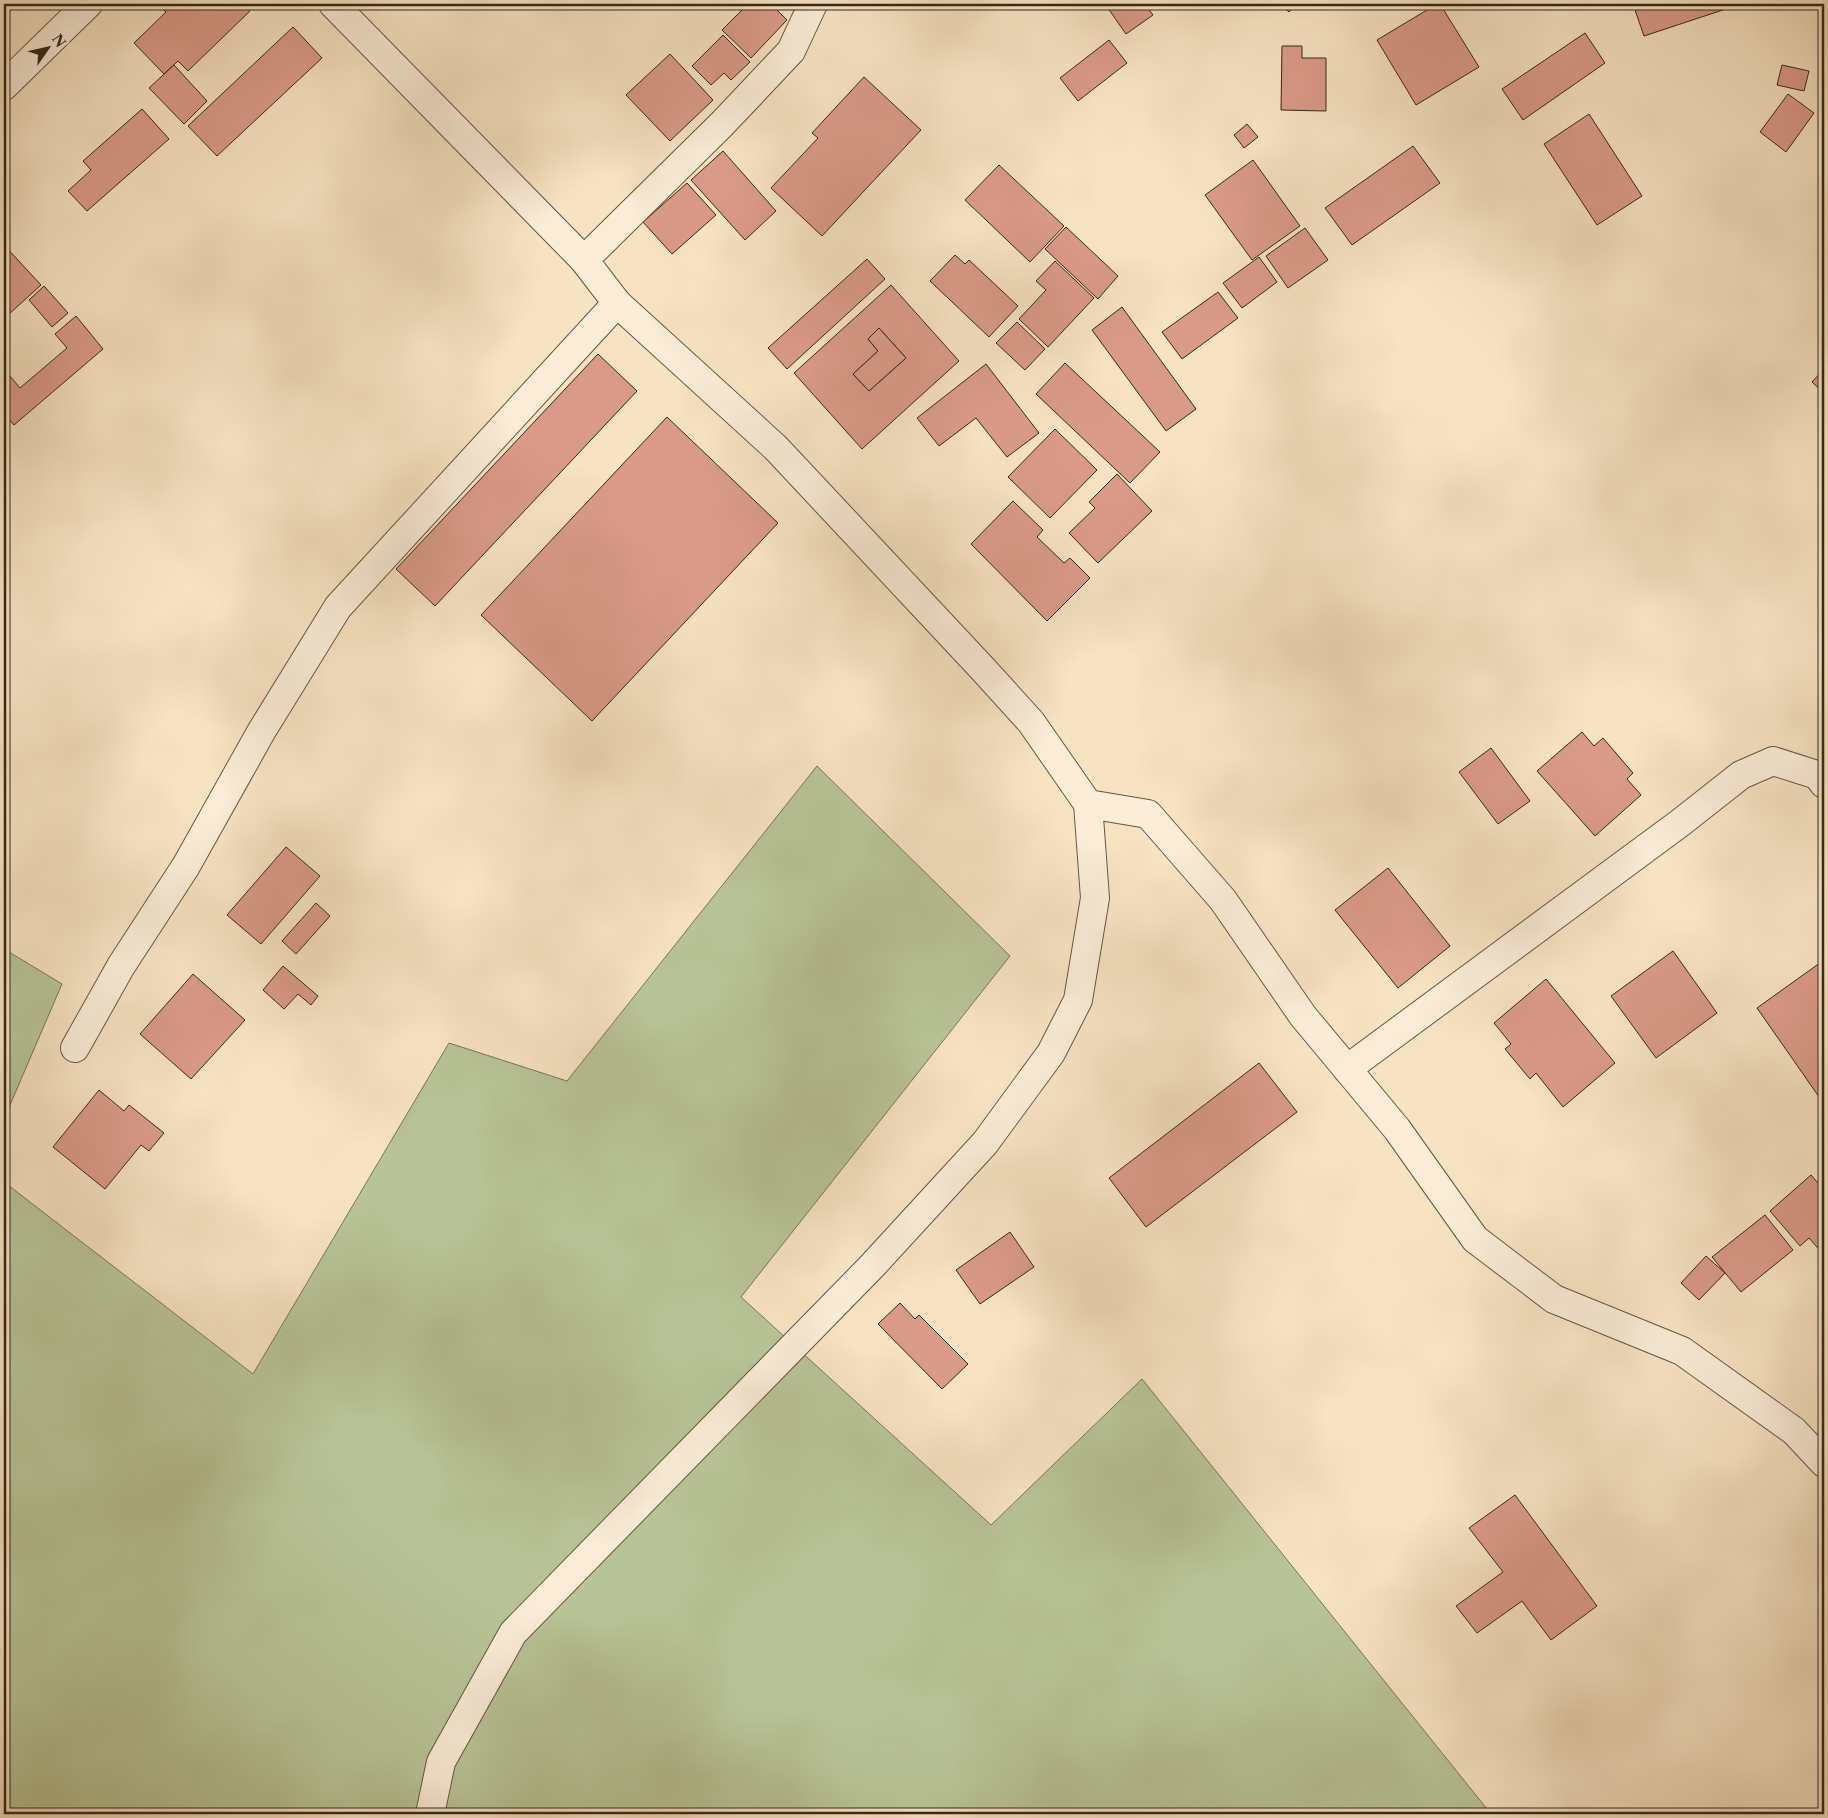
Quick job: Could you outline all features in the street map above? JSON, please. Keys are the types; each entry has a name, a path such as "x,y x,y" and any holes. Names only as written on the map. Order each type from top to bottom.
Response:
{"street":[{"path":"4,86 88,4"},
{"path":"333,4 584,260 617,303 776,448 1031,722 1088,804 1095,898 1078,1000 1050,1053 985,1142 873,1265 514,1632 441,1762 430,1814"},
{"path":"584,260 722,124 791,51 813,4"},
{"path":"75,1048 121,966 186,866 261,732 338,606 617,303"},
{"path":"1347,1070 1680,823 1741,775 1774,761 1817,775 1824,784"},
{"path":"1088,804 1148,814 1223,900 1303,1016 1397,1129 1475,1239 1554,1299 1682,1352 1794,1431 1824,1463"}],"green space":[{"path":"817,766 1010,956 741,1297 991,1525 1142,1379 1491,1814 4,1814 4,1182 253,1374 449,1043 567,1081"},
{"path":"4,949 62,984 4,1119"}],"building":[{"path":"157,4 243,4 250,11 188,71 178,61 164,74 134,43 166,12"},
{"path":"748,4 771,4 787,20 751,58 722,30"},
{"path":"1105,4 1145,4 1153,15 1126,34"},
{"path":"1280,4 1297,4 1289,12"},
{"path":"1440,4 1479,67 1416,105 1377,40"},
{"path":"1633,4 1741,4 1644,36"},
{"path":"293,27 322,58 217,156 188,126"},
{"path":"1585,33 1605,63 1523,120 1502,89"},
{"path":"723,35 750,62 731,80 724,73 711,85 692,66"},
{"path":"1109,40 1127,63 1078,101 1060,78"},
{"path":"1282,46 1302,46 1302,58 1326,58 1326,111 1281,110"},
{"path":"670,54 713,100 670,141 626,95"},
{"path":"174,65 207,101 184,124 149,88"},
{"path":"1782,65 1809,71 1804,91 1777,85"},
{"path":"864,77 921,130 822,236 771,188 818,138 812,133"},
{"path":"1788,94 1814,113 1786,152 1760,132"},
{"path":"142,109 169,139 87,211 68,191 91,170 83,161"},
{"path":"1589,114 1642,196 1597,225 1544,144"},
{"path":"1247,124 1258,137 1244,148 1234,135"},
{"path":"1413,146 1440,183 1352,245 1325,208"},
{"path":"723,151 776,211 745,240 691,180"},
{"path":"1253,160 1300,226 1252,260 1205,195"},
{"path":"999,165 1064,226 1030,262 965,200"},
{"path":"687,183 716,215 672,254 643,222"},
{"path":"1066,227 1118,276 1098,299 1045,249"},
{"path":"1305,228 1328,260 1288,288 1266,256"},
{"path":"4,245 41,285 8,315 4,311"},
{"path":"955,255 965,264 969,260 1018,306 989,337 930,281"},
{"path":"1259,257 1277,282 1242,308 1223,283"},
{"path":"867,259 885,279 787,369 768,348"},
{"path":"1055,261 1094,298 1048,347 1019,319 1046,290 1036,281"},
{"path":"891,285 959,361 862,449 794,373","holes":["879,328 906,358 869,391 853,374 878,351 868,339"]},
{"path":"44,286 68,313 52,327 29,300"},
{"path":"1218,292 1238,318 1182,359 1162,332"},
{"path":"1122,307 1196,409 1166,431 1092,330"},
{"path":"76,316 103,349 14,425 4,413 4,369 20,388 67,348 55,334"},
{"path":"1017,322 1045,349 1025,370 996,343"},
{"path":"879,328 906,358 869,391 853,374 878,351 868,339"},
{"path":"598,354 637,391 435,606 396,569"},
{"path":"1065,363 1160,452 1130,483 1036,394"},
{"path":"986,364 1039,433 1007,457 976,418 939,446 917,418"},
{"path":"1824,369 1824,393 1812,382"},
{"path":"667,417 778,523 592,721 481,615"},
{"path":"1055,429 1097,470 1050,518 1008,477"},
{"path":"1117,474 1152,511 1098,563 1069,533 1095,508 1089,502"},
{"path":"1013,501 1043,530 1037,537 1064,563 1070,558 1090,578 1047,621 971,544"},
{"path":"1582,732 1594,746 1603,738 1633,773 1627,779 1641,795 1595,836 1537,771"},
{"path":"1491,748 1530,801 1498,824 1459,772"},
{"path":"286,847 320,876 261,944 227,915"},
{"path":"1388,868 1450,946 1398,988 1335,910"},
{"path":"316,903 330,916 296,954 282,941"},
{"path":"1673,951 1717,1013 1656,1058 1611,996"},
{"path":"1824,960 1824,1104 1757,1008"},
{"path":"283,966 318,996 311,1005 298,994 284,1009 263,990"},
{"path":"193,974 245,1020 191,1079 140,1034"},
{"path":"1546,979 1615,1063 1563,1107 1536,1073 1530,1079 1505,1049 1511,1044 1494,1023"},
{"path":"1259,1063 1297,1112 1146,1227 1109,1178"},
{"path":"99,1090 124,1111 129,1105 164,1133 149,1151 141,1145 105,1189 53,1147"},
{"path":"1811,1175 1824,1190 1824,1255 1809,1238 1800,1246 1770,1211"},
{"path":"1765,1215 1793,1250 1741,1292 1712,1257"},
{"path":"1010,1232 1034,1267 980,1304 956,1270"},
{"path":"1706,1256 1725,1273 1699,1300 1681,1283"},
{"path":"900,1303 915,1319 919,1315 968,1364 942,1389 878,1324"},
{"path":"1515,1495 1597,1606 1551,1640 1522,1601 1477,1633 1456,1606 1503,1572 1469,1528"}]}
